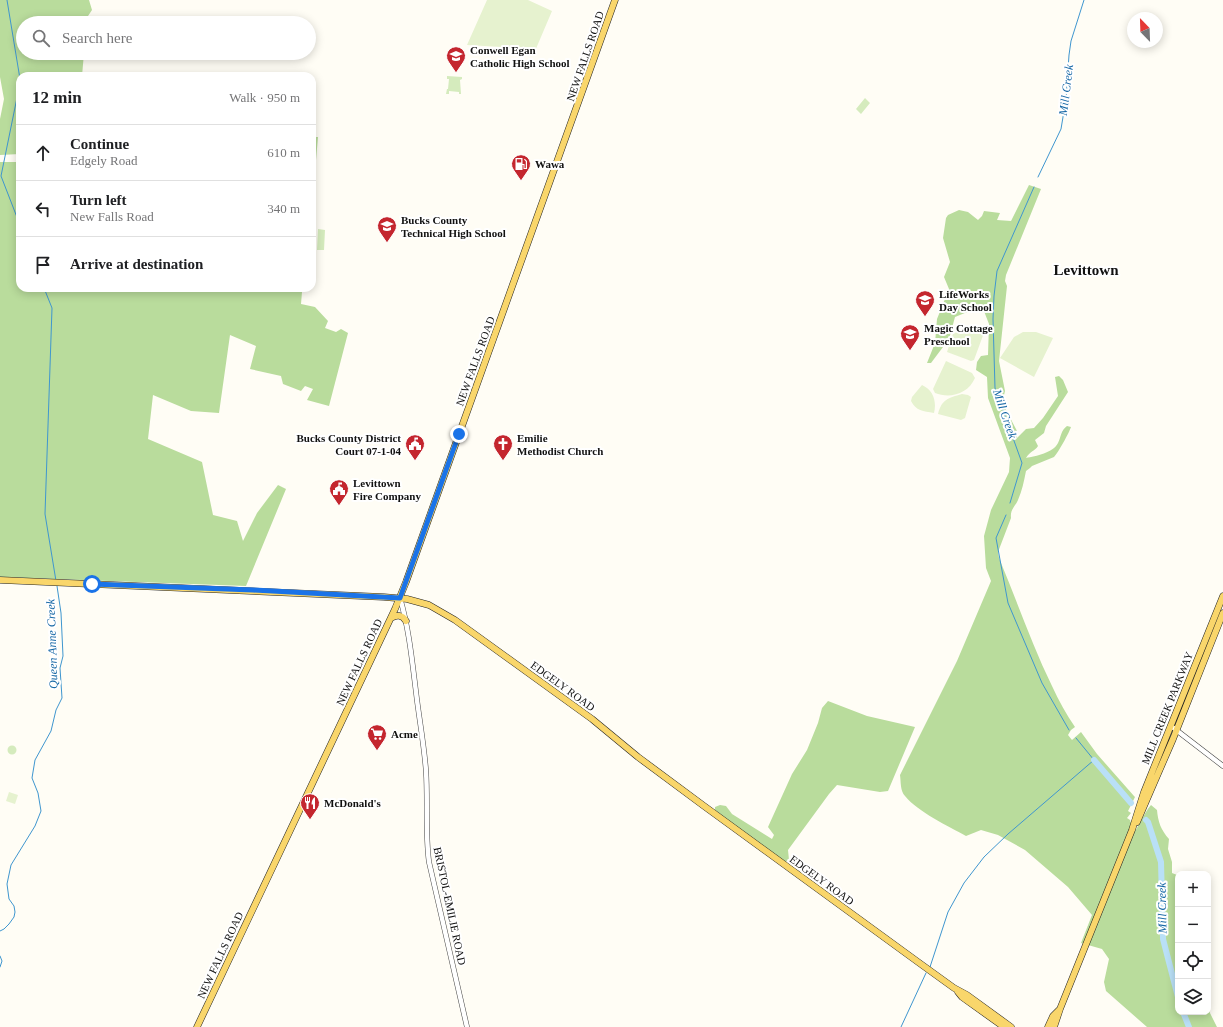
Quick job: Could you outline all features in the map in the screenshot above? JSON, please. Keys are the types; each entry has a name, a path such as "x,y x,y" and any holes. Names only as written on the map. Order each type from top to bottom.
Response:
{"main road":[{"name":"NEW FALLS ROAD","path":"197,1027 400,598 525,254 615,0"},
{"name":"EDGELY ROAD","path":"0,580 253,590 400,598 429,605 442,611 467,628 592,719 638,757 704,806 954,988 967,995 1011,1027"},
{"name":"MILL CREEK PARKWAY","path":"1054,1027 1132,830 1144,792 1223,596"},
{"name":"MILL CREEK PARKWAY","path":"1132,830 1138,821 1149,796 1223,613"},
{"path":"391,618 399,615 406,620"},
{"name":"EDGELY ROAD","path":"954,988 962,997 1004,1027"},
{"name":"MILL CREEK PARKWAY","path":"1048,1027 1052,1016 1060,1009"}],"street":[{"name":"BRISTOL-EMILIE ROAD","path":"400,598 409,637 424,756 429,862 460,991 467,1027"},
{"path":"1171,726 1223,766"}],"green space":[{"path":"0,0 89,0 92,10 88,16 16,16 16,60 83,60 82,72 16,72 16,154 0,155 0,119 4,99 0,77"},
{"path":"487,0 528,0 552,11 535,51 467,45"},
{"path":"447,76 462,77 460,80 461,94 459,94 459,92 449,91 449,94 446,94 449,79 447,79"},
{"path":"865,98 870,103 861,114 856,109"},
{"path":"316,137 318,137 316,160"},
{"path":"0,162 16,162 16,292 302,292 301,304 315,307 328,321 325,328 336,332 341,329 348,333 329,406 307,400 313,389 305,386 301,391 283,384 281,376 250,369 256,346 230,335 219,413 191,411 153,395 148,439 202,462 213,515 237,521 243,541 257,513 278,485 286,489 246,586 0,577"},
{"path":"1029,185 1041,189 1006,275 1005,281 1007,286 999,361 1005,391 1003,399 1006,410 1017,431 1017,438 1026,429 1034,428 1058,396 1055,377 1059,376 1063,380 1068,392 1046,426 1044,433 1035,440 1038,446 1026,458 1048,452 1056,446 1065,428 1067,426 1071,427 1054,457 1032,466 1026,471 1021,493 1012,510 1011,518 998,552 999,558 1031,639 1060,702 1075,727 1068,735 1072,740 1081,732 1097,754 1135,797 1128,811 1131,813 1127,818 1131,823 1132,834 1151,805 1157,810 1160,826 1169,839 1168,849 1172,862 1172,873 1175,874 1175,1015 1211,1015 1217,1027 1147,1027 1106,991 1104,982 1109,959 1102,949 1081,943 1092,915 1068,887 1025,850 998,835 981,830 966,836 917,808 903,794 901,789 900,775 957,661 991,581 986,568 984,536 991,510 1009,472 1010,458 988,398 987,377 976,370 977,362 981,356 988,355 989,324 982,306 955,317 949,339 931,363 927,363 935,343 937,319 949,289 944,277 950,262 943,238 946,218 948,215 959,210 968,212 978,220 984,211 1000,213 997,220 1011,221"},
{"path":"318,229 325,230 324,250 317,250"},
{"path":"970,328 985,330 974,360 971,361 947,352 953,334"},
{"path":"1023,332 1036,332 1053,338 1034,377 1000,358 1014,337"},
{"path":"946,361 972,373 975,378 968,388 958,394 941,395 935,393 933,389"},
{"path":"922,385 929,390 933,396 935,404 934,413 918,409 911,401 912,397"},
{"path":"962,394 971,397 965,418 961,420 938,414 941,405 946,400"},
{"path":"828,701 867,716 915,727 888,791 880,792 837,785 788,850 789,860 785,862 715,810 715,807 720,805 726,806 732,814 772,839 774,835 768,827 792,774 807,750 818,723 822,708"},
{"path":"10,746 14,746 16,750 14,754 10,754 8,752 8,748"},
{"path":"9,792 18,795 15,804 6,801"}],"waterway":[{"name":"Queen Anne Creek","path":"7,0 16,55"},
{"name":"Mill Creek","path":"1038,177 1061,129 1066,99 1071,41 1084,0"},
{"name":"Queen Anne Creek","path":"17,60 19,72"},
{"name":"Queen Anne Creek","path":"16,103 1,176 16,215"},
{"name":"Mill Creek","path":"1010,503 1022,463 995,388 993,319 994,296 997,271 1034,187"},
{"name":"Queen Anne Creek","path":"46,292 52,308 45,514 56,581"},
{"name":"Mill Creek","path":"1006,515 996,538 1008,603 1042,683 1069,730"},
{"name":"Queen Anne Creek","path":"0,931 9,924 14,917 15,912 14,906 9,899 7,884 11,865 35,826 41,811 38,793 32,778 35,760 51,731 56,710 62,698 60,668 63,656 61,613 57,586"},
{"path":"930,967 948,912 964,883 984,857 1008,834 1094,760 1076,738"},
{"name":"Mill Creek","path":"1094,760 1131,803"},
{"name":"Mill Creek","path":"1146,820 1148,822 1161,862 1163,939 1175,985"},
{"name":"Queen Anne Creek","path":"0,956 2,961 0,967"},
{"path":"901,1027 926,973"},
{"name":"Mill Creek","path":"1184,1015 1189,1027"}],"place":[{"name":"Conwell Egan Catholic High School","path":"456,73"},
{"name":"Wawa","path":"521,181"},
{"name":"Bucks County Technical High School","path":"387,243"},
{"name":"LifeWorks Day School","path":"925,317"},
{"name":"Magic Cottage Preschool","path":"910,351"},
{"name":"Bucks County District Court 07-1-04","path":"415,461"},
{"name":"Emilie Methodist Church","path":"503,461"},
{"name":"Levittown Fire Company","path":"339,506"},
{"name":"Acme","path":"377,751"},
{"name":"McDonald's","path":"310,820"}],"district":[{"name":"Levittown","path":"1086,270"}],"route":[{"path":"92,584 253,590 400,598 459,434"}]}
